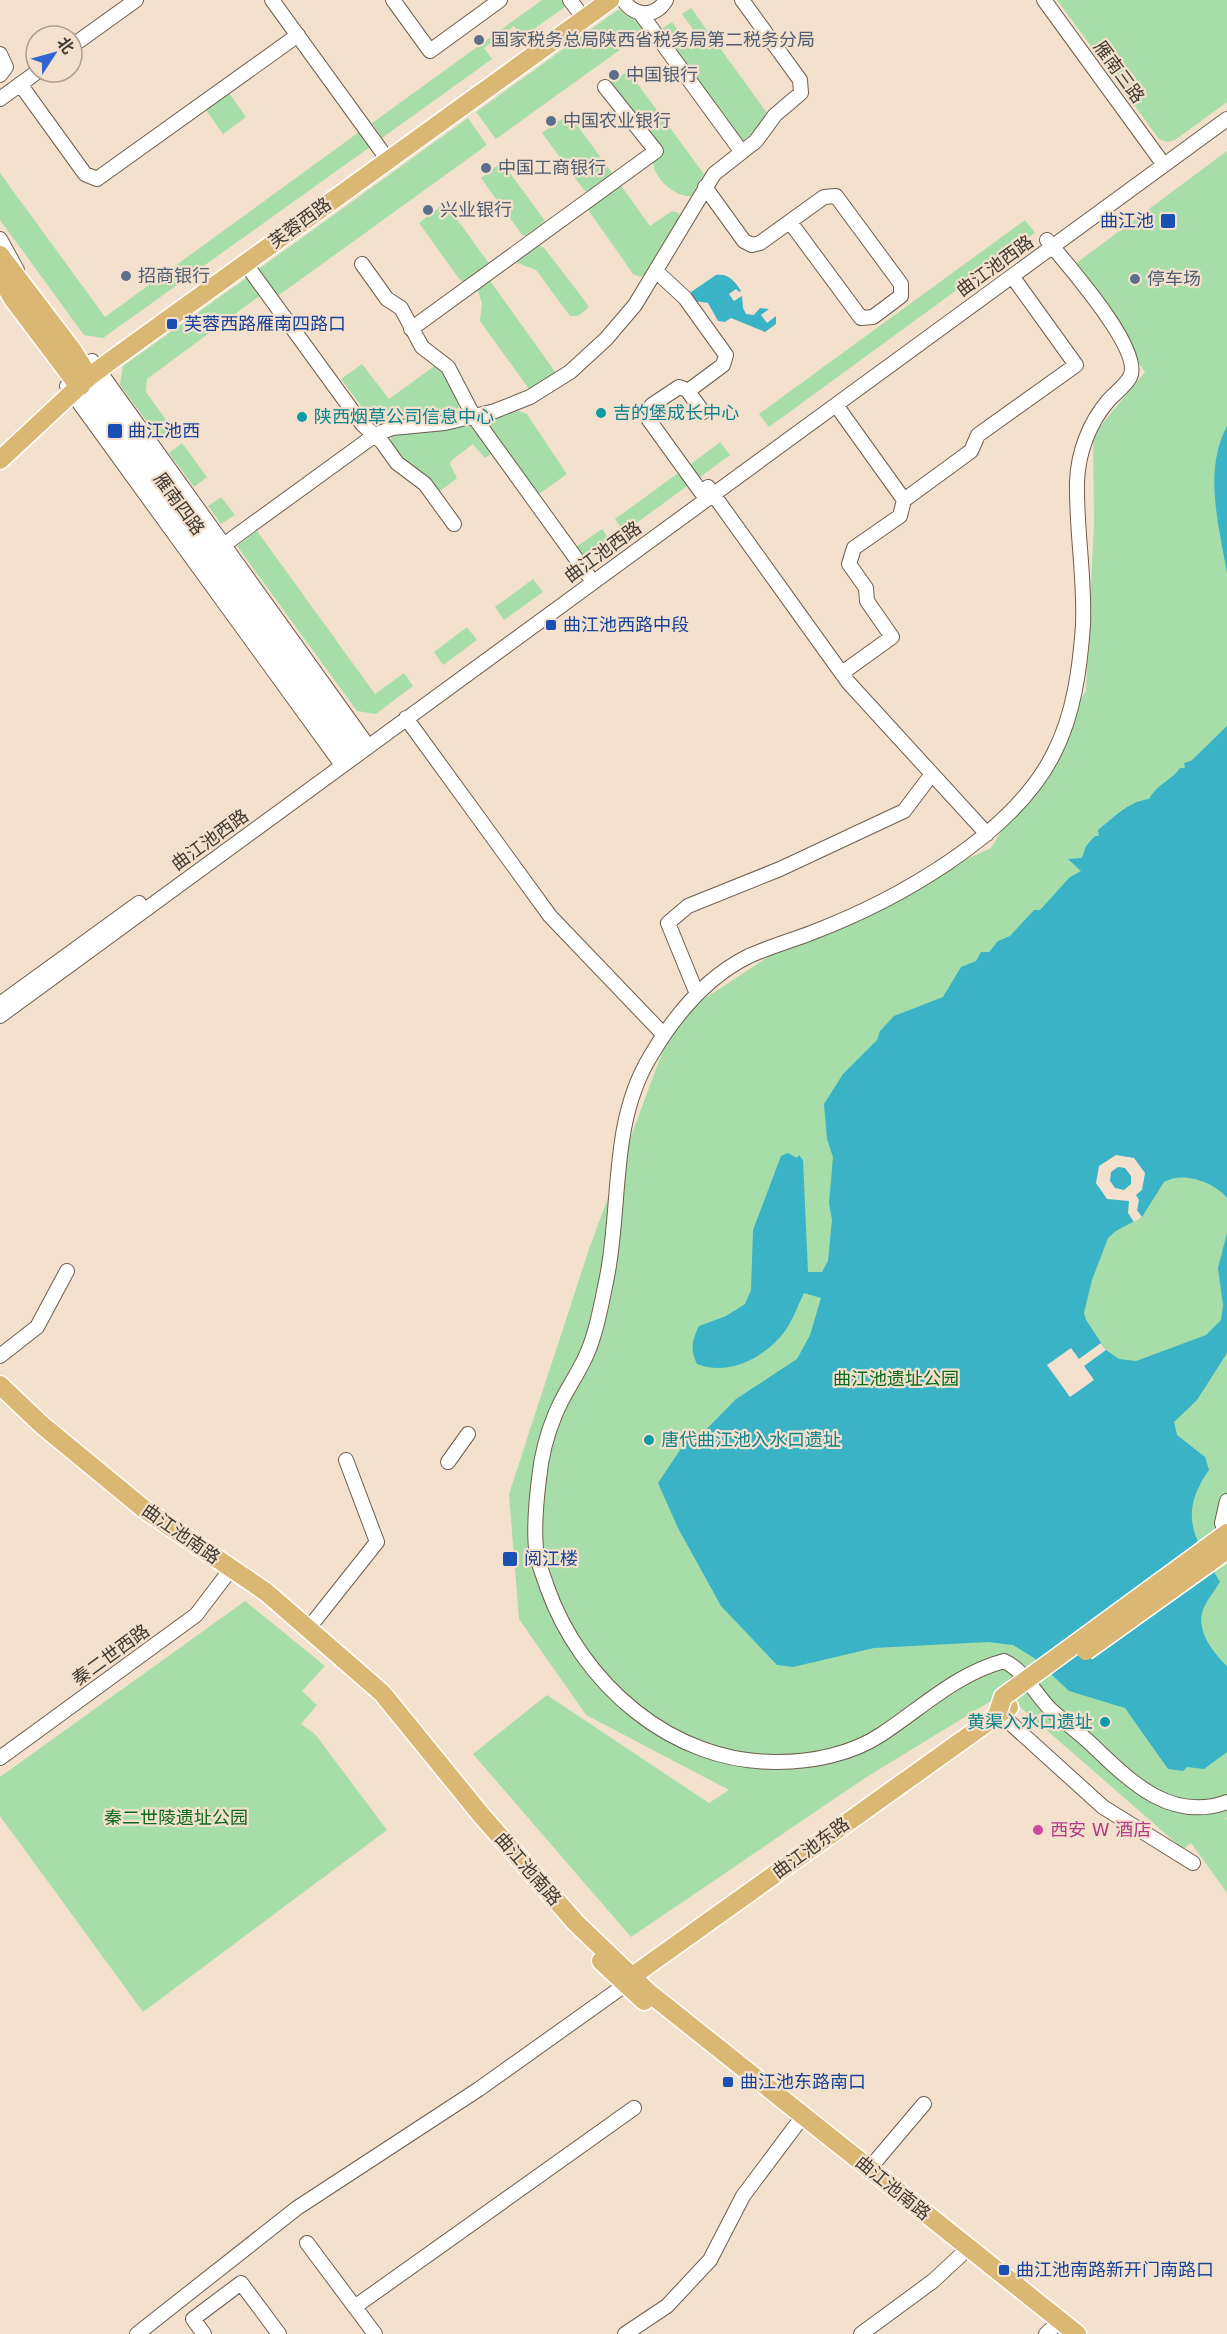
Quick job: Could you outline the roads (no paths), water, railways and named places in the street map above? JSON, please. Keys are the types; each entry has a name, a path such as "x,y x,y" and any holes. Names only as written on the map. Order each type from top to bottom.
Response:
{"main road":[{"name":"芙蓉西路","path":"0,460 82,378 245,263 386,156 574,6 596,0"},
{"name":"芙蓉西路","path":"0,446 82,378 386,156 610,0"},
{"name":"雁南四路","path":"0,255 21,280 82,378"},
{"name":"雁南四路","path":"0,278 6,293 82,378"},
{"name":"曲江池南路","path":"0,1385 42,1425 260,1600 375,1700 498,1850 569,1930 961,2255 1055,2329 1077,2334"},
{"name":"曲江池南路","path":"0,1399 35,1433 138,1517 228,1574 266,1592 382,1693 482,1816 629,1980"},
{"name":"曲江池东路","path":"1004,1710 1003,1697 1227,1533"},
{"name":"曲江池东路","path":"629,1980 1227,1550"},
{"name":"曲江池南路","path":"800,2120 869,2169 1055,2329"}],"street":[{"path":"84,37 136,0"},
{"path":"272,0 386,156"},
{"path":"393,0 430,51 500,0"},
{"path":"623,0 641,14 741,151"},
{"path":"641,14 658,10 666,0"},
{"path":"218,549 375,435 392,428 474,417 526,399 570,372 616,328 657,272 705,187 719,168 756,141 775,115 802,89 800,80 742,0"},
{"name":"雁南三路","path":"1044,0 1162,161"},
{"path":"20,84 85,174 98,178 298,35"},
{"path":"0,54 6,63 5,71 0,75"},
{"path":"0,99 24,81"},
{"path":"411,329 656,151 605,87"},
{"name":"曲江池西路","path":"0,1016 588,575 708,491 1050,243 1162,161 1227,108"},
{"name":"曲江池西路","path":"1162,161 1227,119"},
{"path":"705,187 748,244 760,243 789,222 824,197 836,196 900,284 901,296 873,317 861,318 789,222"},
{"path":"0,239 9,252 21,280"},
{"path":"1050,243 1071,267 1117,332 1133,363 1130,377 1102,408 1088,432 1079,458 1077,484 1083,622 1077,680 1065,725 1054,753 1036,782 1019,804 987,834 928,874 873,905 811,933 742,959 697,994 647,1060 633,1092 618,1162 612,1249 606,1284 588,1353 554,1416 539,1479 537,1558 555,1610 577,1649 599,1678 657,1728 693,1747 740,1760 770,1763 799,1762 853,1748 879,1736 926,1700 956,1681 982,1667 1004,1661 1018,1668 1051,1710 1153,1798 1179,1806 1193,1807 1208,1807 1227,1802"},
{"name":"曲江池西路","path":"0,1004 353,752 406,718 708,491 836,405 1012,276 1050,243"},
{"path":"245,263 362,424 375,435 397,463 425,484 454,524"},
{"path":"362,264 387,298 401,308 422,347 448,367 474,417 588,575"},
{"path":"657,272 686,298 726,355 723,365 688,391"},
{"path":"842,673 892,637 867,601 866,588 849,564 854,548 900,516 904,500 971,451 978,435 1077,365 1012,276"},
{"path":"82,378 353,752"},
{"name":"雁南四路","path":"82,378 218,549 353,752"},
{"path":"703,412 688,391 681,387 675,388 649,408 647,416 708,491 842,673 987,834"},
{"path":"836,405 904,500"},
{"path":"406,718 550,916 664,1035"},
{"path":"697,994 668,923 688,906 780,869 904,811 932,774"},
{"path":"0,1356 37,1327 67,1271"},
{"path":"448,1462 468,1434"},
{"path":"308,1629 377,1542 346,1460"},
{"path":"1227,1501 1222,1522 1227,1543"},
{"name":"秦二世西路","path":"0,1758 196,1615 228,1574"},
{"path":"1004,1710 1103,1807 1192,1863"},
{"path":"137,2334 297,2208 479,2089 629,1980"},
{"path":"869,2169 924,2104"},
{"path":"356,2306 634,2108"},
{"path":"625,2334 667,2306 710,2260 743,2196 800,2120"},
{"path":"307,2243 375,2334"},
{"path":"861,2334 933,2281 961,2255"},
{"path":"204,2334 193,2319 241,2283 271,2331"}],"water":[{"path":"716,275 731,278 736,284 741,291 736,289 729,294 734,301 742,296 746,314 754,315 760,308 769,309 761,315 767,323 776,316 776,324 765,332 731,318 725,322 718,321 708,303 694,301 691,292"},
{"path":"1227,426 1227,573 1217,518 1214,480 1220,443"},
{"path":"1227,726 1227,1198 1214,1187 1198,1180 1180,1178 1164,1182 1142,1217 1108,1238 1092,1280 1084,1313 1086,1320 1106,1350 1119,1359 1136,1361 1206,1335 1221,1320 1223,1305 1218,1268 1227,1233 1227,1353 1197,1400 1174,1422 1177,1435 1205,1457 1209,1470 1199,1486 1192,1514 1197,1540 1220,1582 1204,1607 1201,1624 1206,1640 1227,1666 1227,1752 1204,1769 1187,1767 1183,1771 1168,1769 1125,1708 1069,1691 1034,1658 1013,1645 988,1642 874,1648 793,1667 777,1665 721,1606 678,1528 658,1483 688,1438 697,1439 736,1399 797,1359 810,1335 821,1298 804,1293 785,1331 768,1349 757,1356 746,1362 721,1368 697,1364 693,1354 693,1341 699,1326 726,1316 745,1304 751,1290 753,1230 781,1156 788,1153 797,1158 799,1155 803,1160 808,1272 822,1272 828,1261 832,1220 829,1203 833,1157 827,1139 824,1104 843,1074 877,1040 880,1031 894,1016 943,997 961,967 976,961 981,952 989,952 998,941 1010,936 1034,910 1040,910 1070,877 1081,871 1068,859 1082,858 1086,846 1095,836 1099,836 1098,830 1134,803 1149,799 1180,768 1185,768 1184,763 1191,761"}],"place":[{"name":"国家税务总局陕西省税务局第二税务分局","path":"479,40"},
{"name":"中国银行","path":"614,75"},
{"name":"中国农业银行","path":"551,121"},
{"name":"中国工商银行","path":"486,168"},
{"name":"兴业银行","path":"428,210"},
{"name":"曲江池","path":"1168,221"},
{"name":"招商银行","path":"126,276"},
{"name":"停车场","path":"1135,279"},
{"name":"芙蓉西路雁南四路口","path":"172,324"},
{"name":"吉的堡成长中心","path":"601,413"},
{"name":"陕西烟草公司信息中心","path":"302,417"},
{"name":"曲江池西","path":"115,431"},
{"name":"曲江池西路中段","path":"551,625"},
{"name":"唐代曲江池入水口遗址","path":"649,1440"},
{"name":"阅江楼","path":"510,1559"},
{"name":"黄渠入水口遗址","path":"1105,1722"},
{"name":"西安 W 酒店","path":"1038,1830"},
{"name":"曲江池东路南口","path":"728,2082"},
{"name":"曲江池南路新开门南路口","path":"1004,2270"}],"park label":[{"name":"曲江池遗址公园","path":"896,1379"},
{"name":"秦二世陵遗址公园","path":"176,1818"}]}
